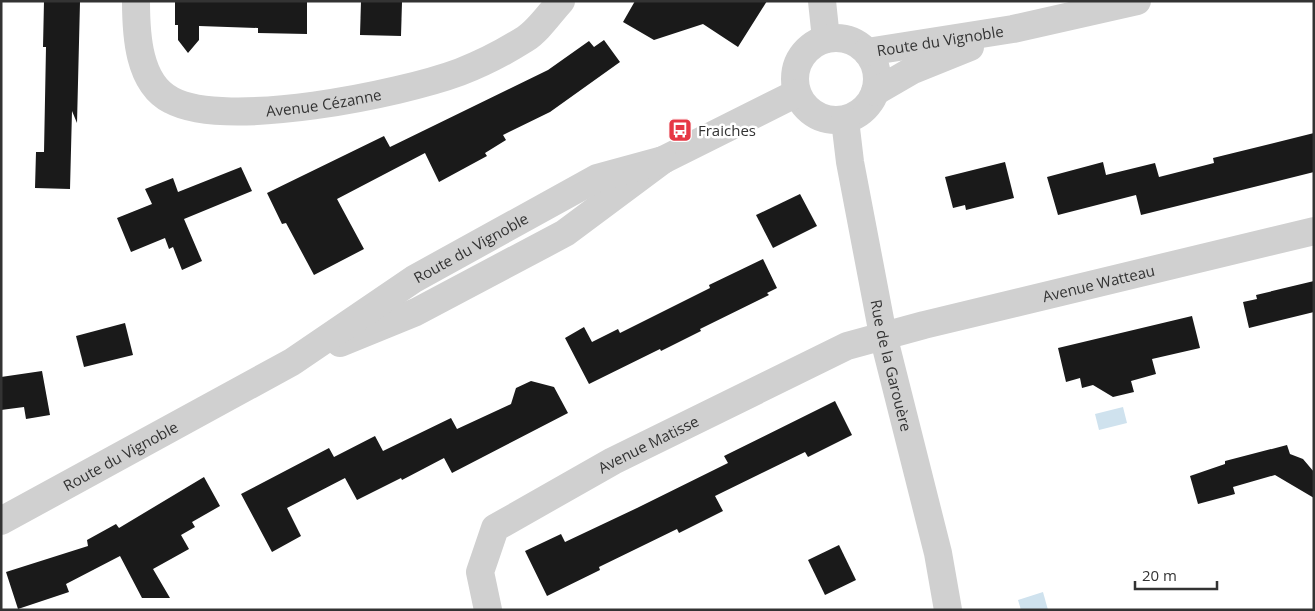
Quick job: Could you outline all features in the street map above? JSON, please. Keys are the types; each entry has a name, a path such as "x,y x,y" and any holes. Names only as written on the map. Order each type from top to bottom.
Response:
{"street":[{"name":"Avenue Cézanne","path":"136,1 136,25 142,60 152,84 170,100 196,109 232,113 303,106 385,94 461,72 526,39 561,1"},
{"path":"822,1 826,39"},
{"name":"Route du Vignoble","path":"867,52 1013,29 1137,1"},
{"name":"Route du Vignoble","path":"876,92 914,70 1013,29"},
{"path":"826,39 848,40 867,52 872,59 877,75 876,92 861,113 845,120 820,118 806,108 797,94 795,74 802,56 808,48 826,39"},
{"name":"Route du Vignoble","path":"1,521 292,362 416,312 565,233 663,160 797,94"},
{"name":"Rue de la Garouère","path":"845,120 850,162 883,335 938,553 948,610"},
{"name":"Avenue Watteau","path":"883,335 1314,231"},
{"name":"Avenue Matisse","path":"488,610 480,572 495,528 613,461 847,346 883,335"}],"water":[{"path":"1123,407 1127,423 1099,430 1095,414"},
{"path":"1043,592 1048,610 1021,610 1018,600"}],"building":[{"path":"44,1 80,2 77,123 72,111 70,189 35,188 36,152 44,152 46,47 43,47"},
{"path":"175,1 307,1 307,34 258,33 258,28 199,26 199,40 188,53 178,40 178,25 175,25"},
{"path":"361,1 402,2 401,36 360,35"},
{"path":"635,1 767,1 738,47 703,24 654,40 623,22"},
{"path":"604,40 620,62 550,112 503,135 506,140 485,153 487,156 439,182 425,153 337,199 364,249 314,275 286,223 282,224 267,193 384,136 390,147 548,70 589,41 594,47"},
{"path":"1314,133 1314,172 1141,215 1136,195 1058,215 1047,177 1103,162 1106,175 1155,163 1159,177 1214,163 1213,158"},
{"path":"1005,162 1014,198 966,210 965,205 953,208 945,177"},
{"path":"241,167 252,191 184,219 202,261 182,270 173,247 169,249 165,238 131,252 117,218 152,204 145,189 173,178 178,192"},
{"path":"800,194 817,226 773,248 756,215"},
{"path":"763,259 777,288 767,293 769,295 700,329 701,331 661,351 660,349 589,384 565,338 584,327 592,342 618,329 620,333 710,288 709,285"},
{"path":"1314,281 1314,312 1249,328 1243,302 1257,299 1256,295"},
{"path":"1192,316 1200,348 1152,359 1156,374 1131,381 1134,392 1113,397 1093,385 1082,388 1080,378 1066,382 1058,348"},
{"path":"125,323 133,355 84,367 76,336"},
{"path":"42,371 50,415 26,419 24,407 1,410 1,377"},
{"path":"531,381 554,387 568,413 452,473 444,458 402,480 401,478 357,500 345,478 287,508 301,536 272,552 241,494 329,448 334,457 375,436 383,451 451,418 457,429 511,404 516,388"},
{"path":"835,401 852,435 808,457 805,452 715,496 723,511 679,533 677,529 599,567 600,570 547,596 525,551 561,534 565,542 637,508 728,463 724,456"},
{"path":"1287,445 1290,454 1303,459 1314,472 1314,498 1275,475 1233,487 1235,494 1198,504 1190,476 1225,464 1225,461"},
{"path":"204,477 220,506 192,522 195,527 181,535 189,549 153,569 170,598 142,598 120,556 66,584 69,592 18,609 6,572 88,546 87,540 116,524 119,528"},
{"path":"839,545 856,580 825,595 808,560"}],"place":[{"name":"Fraiches","path":"680,130"}]}
